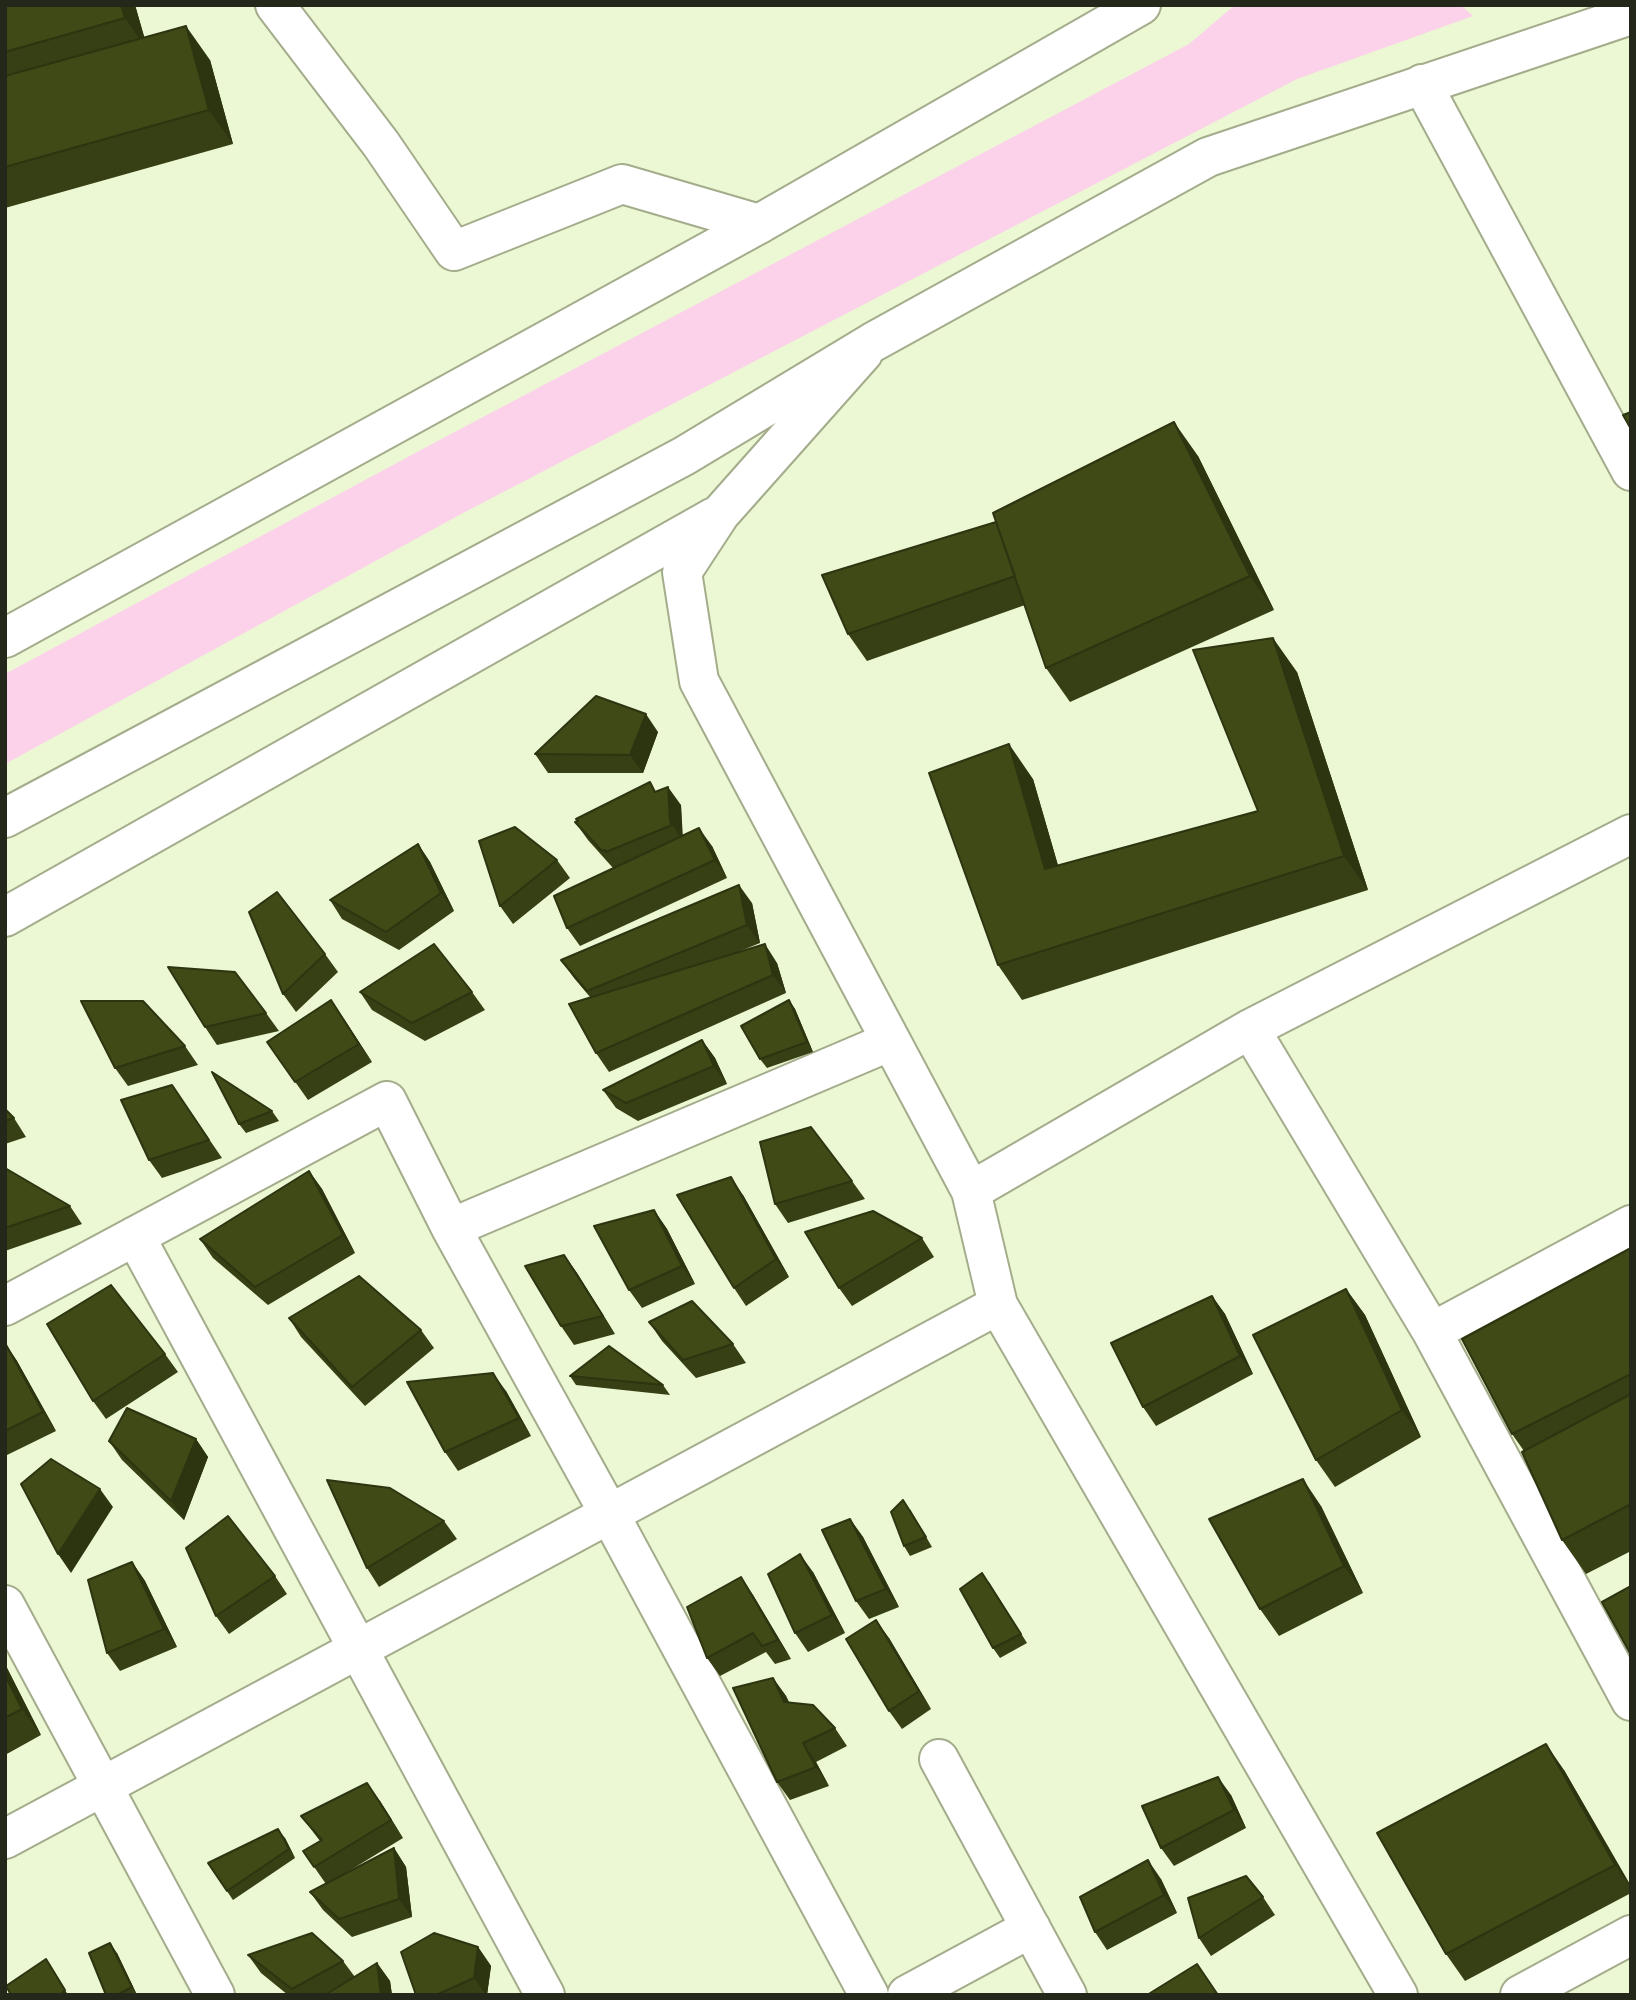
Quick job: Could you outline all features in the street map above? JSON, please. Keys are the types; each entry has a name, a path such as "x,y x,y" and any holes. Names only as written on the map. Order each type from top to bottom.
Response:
{"street":[{"path":"275,5 382,144 454,251 622,184 760,224"},
{"path":"5,638 760,224 1141,5"},
{"path":"1594,5 1631,13"},
{"path":"5,818 684,456 873,342 1208,157 1631,13"},
{"path":"1422,84 1631,471"},
{"path":"873,342 720,514 682,572 699,681 971,1191 998,1305 1398,1995"},
{"path":"5,917 720,514"},
{"path":"971,1191 1250,1029 1631,834"},
{"path":"1250,1029 1432,1332 1631,1701"},
{"path":"450,1228 891,1041"},
{"path":"5,1306 387,1101 450,1228 610,1514 869,1995"},
{"path":"1432,1332 1631,1225"},
{"path":"135,1236 545,1995"},
{"path":"5,1839 998,1305"},
{"path":"5,1605 215,1995"},
{"path":"939,1759 1067,1995"},
{"path":"907,1995 1031,1928"},
{"path":"1520,1995 1631,1935"}],"shaded area":[{"path":"1235,5 1461,5 1473,16 1297,79 463,513 5,764 5,674 432,444 1189,44"}],"building":[{"path":"5,5 121,5 125,18 5,52"},
{"path":"186,26 209,110 5,167 5,76"},
{"path":"1631,412 1631,429 1623,415"},
{"path":"1174,422 1250,576 1046,668 993,513"},
{"path":"996,522 1015,576 848,634 822,575"},
{"path":"1273,638 1344,856 998,965 929,773 1009,744 1045,869 1258,811 1193,650"},
{"path":"596,696 646,714 630,755 535,754"},
{"path":"650,782 655,792 668,787 672,825 606,852 575,822 578,821 576,819"},
{"path":"515,827 557,860 500,906 479,841"},
{"path":"699,828 715,860 567,928 554,896"},
{"path":"418,844 441,893 386,932 330,900"},
{"path":"739,885 747,925 587,991 561,960"},
{"path":"277,892 325,954 283,994 249,912"},
{"path":"434,944 472,992 412,1023 360,992"},
{"path":"765,944 773,975 596,1053 569,1004"},
{"path":"168,967 235,972 266,1013 205,1027"},
{"path":"331,1000 359,1044 295,1082 267,1042"},
{"path":"789,1000 807,1042 760,1059 741,1026"},
{"path":"81,1001 143,1001 185,1046 115,1068"},
{"path":"702,1040 714,1066 626,1103 603,1090"},
{"path":"212,1072 272,1111 239,1124"},
{"path":"172,1085 209,1140 149,1160 121,1100"},
{"path":"5,1109 14,1118 5,1121"},
{"path":"811,1127 852,1181 775,1204 760,1142"},
{"path":"5,1168 70,1206 5,1228"},
{"path":"309,1171 343,1235 255,1287 200,1239"},
{"path":"731,1177 776,1259 734,1288 677,1195"},
{"path":"654,1210 682,1266 629,1290 594,1226"},
{"path":"873,1211 922,1238 839,1288 805,1232"},
{"path":"1631,1248 1631,1374 1512,1434 1462,1339"},
{"path":"564,1255 603,1316 561,1326 525,1266"},
{"path":"359,1276 421,1330 352,1387 289,1318"},
{"path":"111,1285 165,1354 93,1401 47,1324"},
{"path":"1346,1289 1402,1410 1316,1460 1253,1335"},
{"path":"1212,1296 1240,1356 1143,1407 1111,1343"},
{"path":"692,1301 733,1344 683,1360 649,1322"},
{"path":"5,1343 43,1412 5,1431"},
{"path":"609,1346 663,1385 570,1376"},
{"path":"493,1373 519,1418 445,1452 407,1382"},
{"path":"1631,1394 1631,1504 1562,1540 1522,1452"},
{"path":"127,1408 196,1439 171,1501 109,1441"},
{"path":"51,1459 100,1489 58,1554 21,1484"},
{"path":"1303,1479 1344,1566 1260,1609 1209,1519"},
{"path":"327,1480 390,1488 444,1521 367,1568"},
{"path":"903,1500 926,1537 904,1546 891,1512"},
{"path":"228,1516 275,1576 216,1616 186,1548"},
{"path":"850,1519 886,1589 856,1601 822,1530"},
{"path":"800,1554 832,1615 795,1633 768,1574"},
{"path":"132,1562 164,1629 107,1653 88,1580"},
{"path":"982,1573 1021,1634 993,1648 960,1589"},
{"path":"741,1577 778,1640 762,1646 753,1633 707,1658 687,1607"},
{"path":"1631,1586 1631,1655 1602,1602"},
{"path":"876,1620 919,1691 889,1711 846,1639"},
{"path":"5,1675 22,1709 5,1718"},
{"path":"773,1678 784,1702 813,1705 835,1728 803,1743 816,1767 777,1782 733,1688"},
{"path":"1546,1744 1615,1865 1446,1954 1377,1833"},
{"path":"1218,1777 1234,1810 1161,1848 1142,1806"},
{"path":"367,1783 391,1820 314,1867 303,1851 322,1840 301,1816"},
{"path":"278,1829 289,1849 227,1891 208,1863"},
{"path":"394,1848 399,1899 339,1919 310,1892"},
{"path":"1148,1860 1164,1895 1095,1932 1080,1897"},
{"path":"1246,1876 1263,1897 1199,1938 1188,1898"},
{"path":"312,1933 343,1961 292,1989 248,1955"},
{"path":"434,1933 478,1947 474,1978 436,1995 416,1995 401,1952"},
{"path":"110,1943 132,1987 117,1995 106,1995 89,1953"},
{"path":"46,1959 65,1990 60,1995 11,1995 6,1986"},
{"path":"377,1963 381,1995 325,1995"},
{"path":"1197,1964 1218,1995 1147,1995"}]}
